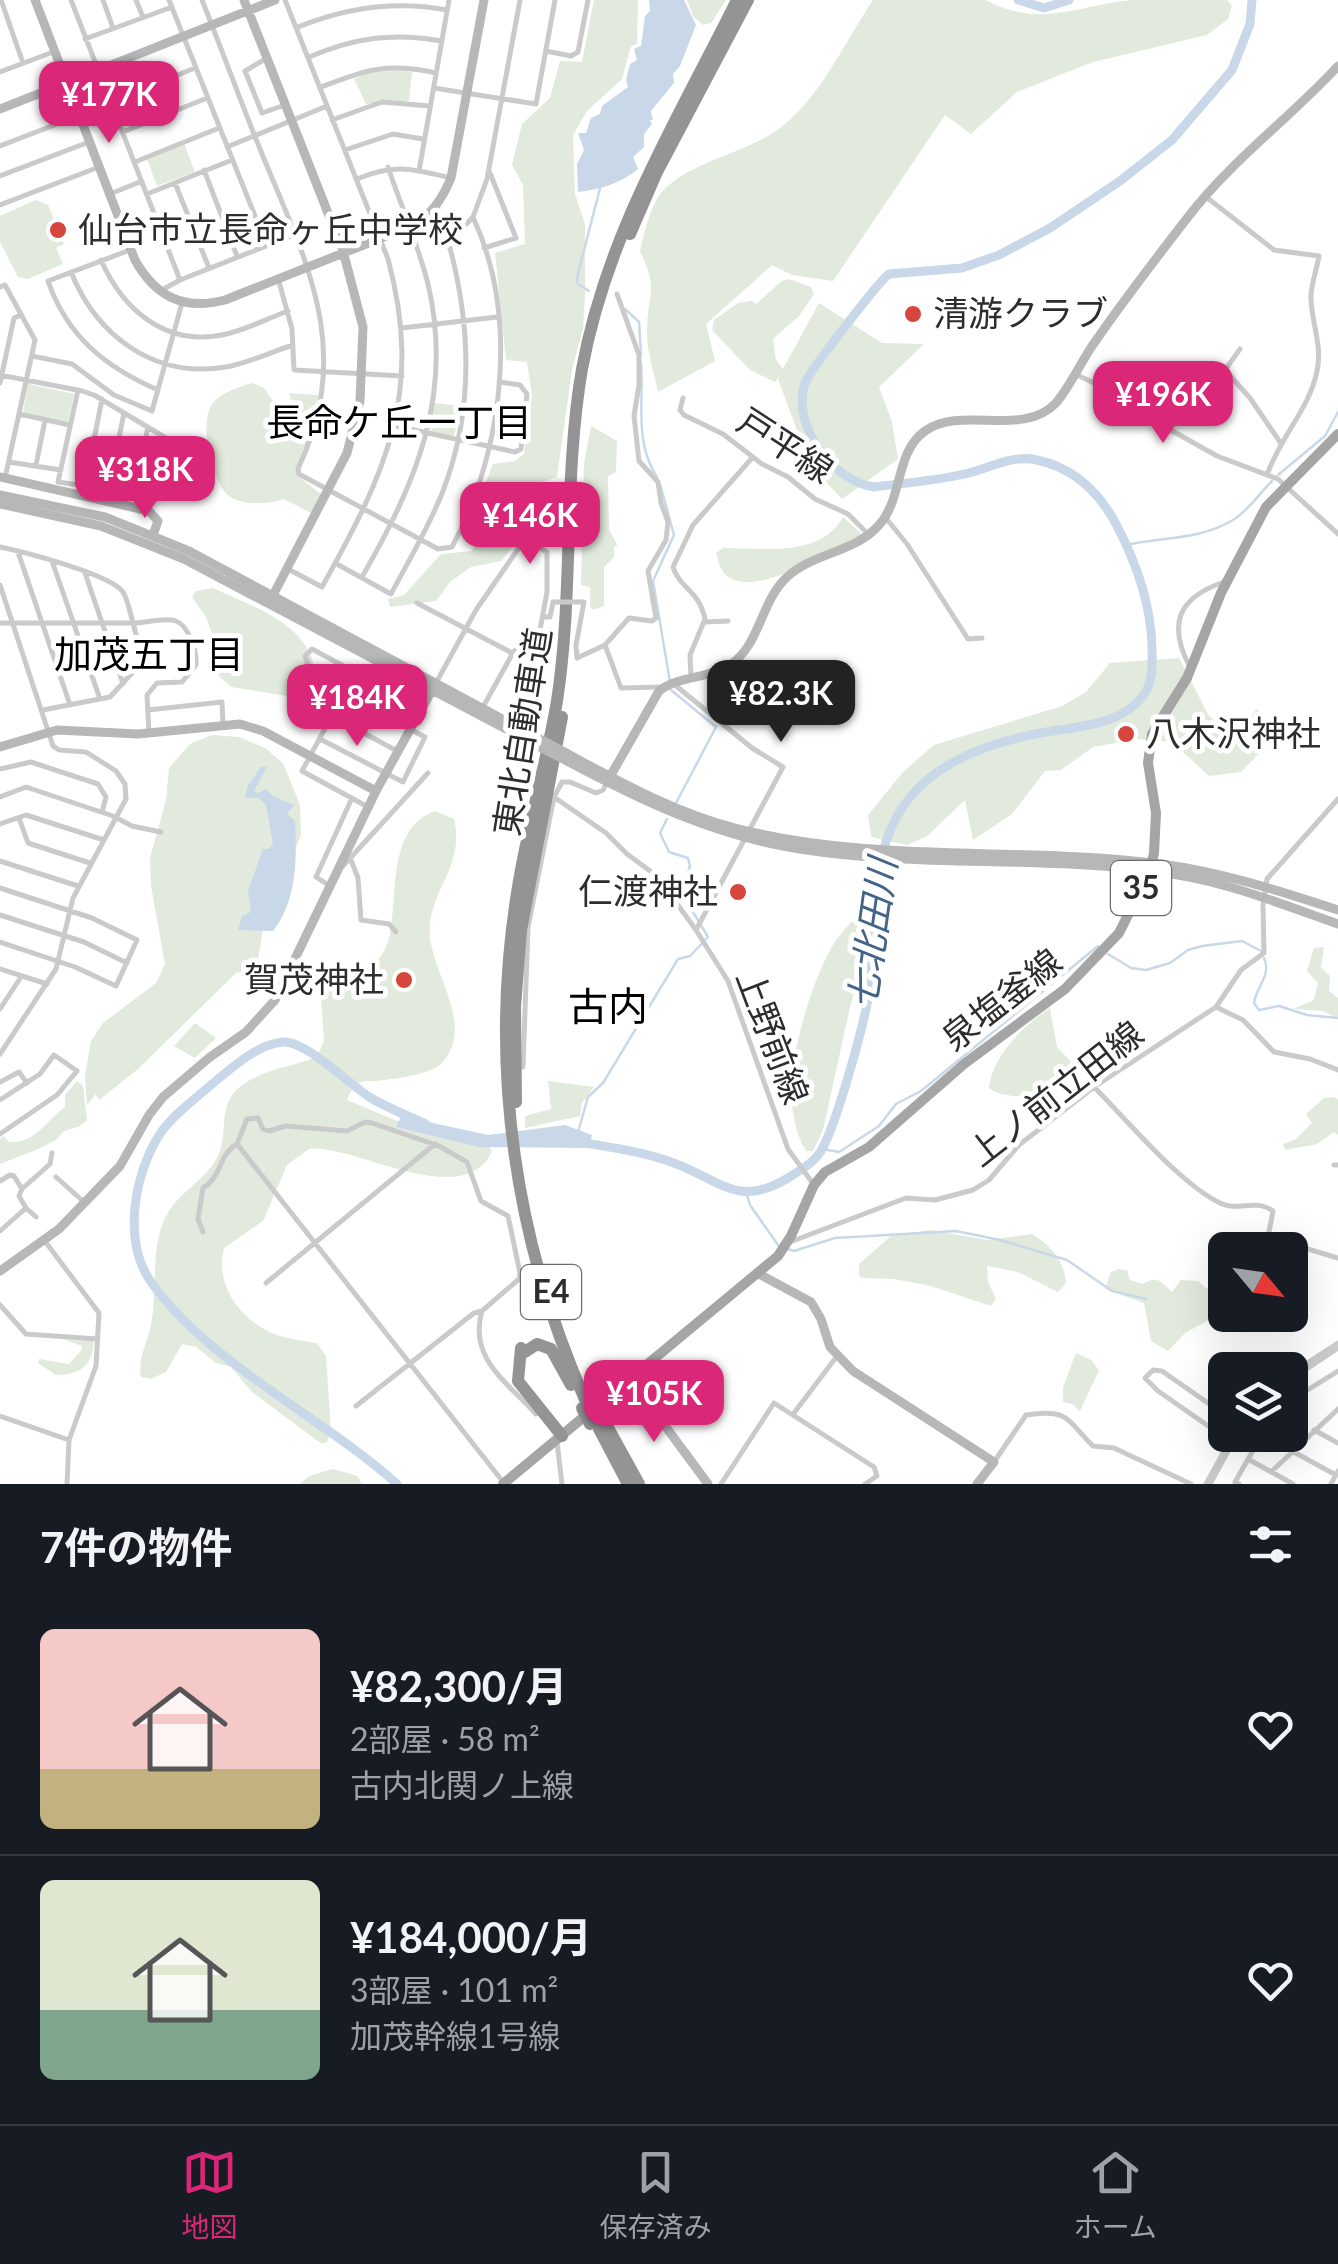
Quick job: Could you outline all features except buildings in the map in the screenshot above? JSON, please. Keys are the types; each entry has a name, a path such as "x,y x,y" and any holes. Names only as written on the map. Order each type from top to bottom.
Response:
{"highway":[{"name":"東北自動車道","path":"587,1403 546,1277 522,1180 506,1050 507,978 517,892 560,674 566,616 570,454 583,366 607,274 635,198 737,0"},
{"name":"東北自動車道","path":"513,1107 520,943 568,676 579,446 591,364 607,296 643,203 748,0"},
{"name":"東北自動車道","path":"522,1180 522,1206 548,1306 625,1484"},
{"path":"522,1206 533,1287"},
{"path":"559,1438 524,1388 522,1346 537,1344 551,1348 587,1403"},
{"name":"東北自動車道","path":"595,1420 611,1435 643,1484"}],"main road":[{"name":"泉塩釜線","path":"504,1483 785,1247 811,1182 870,1146 936,1087 1090,967 1120,932 1151,867 1156,813 1148,772 1148,744 1159,718 1191,669 1227,581 1266,507 1283,482 1338,434"}],"street":[{"path":"1,0 23,63"},
{"path":"35,0 130,250 144,277 159,292 182,303 214,303 409,227 436,205 451,178 484,0"},
{"path":"71,0 180,280"},
{"path":"104,0 113,28"},
{"path":"136,0 144,17"},
{"path":"202,0 307,266 321,316 324,372 314,433 299,474 438,550 452,546 470,510 490,446 498,382 498,318 484,248 473,216"},
{"path":"0,109 211,25 246,5 275,0"},
{"path":"285,0 394,281 402,328 396,426 384,466 322,587 288,569"},
{"path":"419,171 449,0"},
{"path":"449,242 473,216 489,170 520,0"},
{"path":"434,88 536,104 555,0"},
{"path":"546,52 571,56 578,52 588,0"},
{"path":"298,27 378,4 416,3 447,10"},
{"path":"85,39 170,4 266,246"},
{"path":"246,5 343,251 363,328 363,374 355,427 330,492 271,599"},
{"path":"309,58 374,36 410,36 442,42"},
{"path":"0,72 53,52"},
{"path":"266,58 245,71 262,113 285,105"},
{"path":"604,646 621,688 669,684 718,671 740,657 750,645 777,588 792,572 868,535 886,517 910,448 922,432 934,426 1020,418 1042,413 1056,402 1095,341 1205,195 1338,66"},
{"path":"320,87 379,67 436,72"},
{"path":"111,102 195,68"},
{"path":"122,132 207,98"},
{"path":"332,120 382,102 430,106"},
{"path":"227,146 327,106"},
{"path":"0,146 78,116"},
{"path":"135,162 219,128"},
{"path":"345,150 393,134 423,138"},
{"path":"0,176 89,142"},
{"path":"146,194 232,160"},
{"path":"0,205 98,167"},
{"path":"357,179 388,167 451,178"},
{"path":"362,577 405,500 428,433 434,378 434,324 428,286 388,167"},
{"path":"204,170 238,258"},
{"path":"484,248 516,238 489,170"},
{"path":"110,194 142,181"},
{"path":"175,183 209,268"},
{"path":"1205,195 1274,250 1319,256 1311,296 1319,337 1318,366 1312,391 1280,442 1269,475"},
{"path":"335,563 391,594 444,490 465,394 465,320 449,242 436,205"},
{"path":"159,292 295,235"},
{"path":"130,250 48,281 59,310 72,328 113,368 158,390"},
{"path":"101,260 113,288 134,312 174,333 205,338 221,335 288,311"},
{"path":"72,272 85,304 108,332 128,348 165,364 190,369 222,368 293,345"},
{"path":"278,278 288,311 294,370 402,376"},
{"path":"0,287 5,285 35,340 9,462 2,477 149,511 158,522 153,535"},
{"path":"543,617 550,618 553,602 584,602 576,645 578,658 604,646 629,618 656,618 648,572 668,530 658,482 639,461 634,416 639,354 617,294"},
{"path":"32,356 72,364 114,395 152,410 182,303"},
{"path":"21,315 14,318 1,378 78,390 102,399 171,441 154,496 58,482 78,390"},
{"path":"402,328 498,318"},
{"path":"1240,348 1225,370 1280,442"},
{"path":"1074,373 1124,397 1160,424 1218,456 1283,482 1338,534"},
{"path":"396,426 516,452 521,449 527,394 520,385 498,382"},
{"name":"戸平線","path":"683,398 681,413 723,434 815,499 848,514 868,535"},
{"path":"85,485 102,399"},
{"path":"109,487 124,413"},
{"path":"20,414 70,425"},
{"path":"36,465 45,420"},
{"path":"134,491 148,427"},
{"path":"691,678 690,655 705,622 699,599 674,573 674,564 696,520 752,458"},
{"path":"9,462 61,470"},
{"path":"0,495 80,510 153,535 609,779 747,834 797,849 1151,867 1266,886 1338,910"},
{"path":"0,504 75,519 140,540 271,599"},
{"path":"886,517 968,639 982,638"},
{"path":"0,1271 44,1240 85,1203 120,1166 163,1098 246,1032 276,1000 376,792 465,628 525,539 547,552 539,635 512,653 483,708"},
{"path":"0,547 115,584 124,594 142,650 141,666 110,697 44,710"},
{"path":"18,551 70,705"},
{"path":"52,561 100,699"},
{"path":"85,573 123,685"},
{"path":"1191,669 1178,630 1184,606 1202,592 1227,581"},
{"path":"0,586 54,748 86,752 120,774 126,794 117,818 78,886 60,962 0,1054"},
{"path":"418,603 512,653"},
{"path":"0,624 177,621 197,655 196,665 182,682 157,682 147,694 149,733"},
{"path":"705,622 728,621"},
{"path":"142,650 188,637"},
{"path":"320,738 403,782 425,737 313,678 304,656 312,650 405,699 394,720"},
{"path":"355,673 302,772 369,808"},
{"path":"518,1067 523,1067 528,927 554,797 562,782 596,793 603,790 652,700 669,684"},
{"path":"669,684 783,767 699,925"},
{"path":"434,686 483,708 537,741"},
{"path":"148,710 222,702 223,724"},
{"path":"332,716 399,752"},
{"path":"0,747 49,731 149,733 223,724 256,728 376,792"},
{"path":"0,769 26,761 98,784 106,798 102,812"},
{"path":"336,873 428,773"},
{"path":"0,797 26,787 132,826 161,832"},
{"name":"上野前線","path":"554,797 606,833 656,876 699,925 704,943 728,981 788,1149 811,1182"},
{"path":"330,886 316,876 352,798"},
{"path":"1266,886 1280,862 1338,799"},
{"path":"0,824 26,816 104,840"},
{"path":"19,818 28,843 91,863"},
{"path":"350,859 358,878 360,920 390,924 396,932"},
{"path":"0,861 78,886"},
{"path":"1151,867 1264,898 1338,924"},
{"name":"上ノ前立田線","path":"785,1247 906,1198 935,1200 973,1190 989,1180 1019,1145 1094,1087 1216,1008 1242,970 1264,952 1266,886"},
{"path":"0,888 137,939 116,986 0,942"},
{"path":"0,916 65,936 127,963"},
{"path":"0,970 47,984"},
{"path":"0,1009 3,997 21,976"},
{"path":"1216,1008 1243,1020 1274,1052 1310,1058 1338,1070"},
{"path":"0,1100 40,1074 54,1055 77,1071 58,1096 0,1134"},
{"path":"0,1082 19,1072 27,1082"},
{"path":"1094,1087 1204,1193 1229,1206 1268,1206 1272,1211 1268,1237 1338,1258"},
{"path":"203,1232 198,1218 203,1188 214,1182 247,1119 258,1118 263,1129 269,1131 286,1126 347,1131 365,1122 436,1144 468,1162 481,1201 509,1218 520,1276 482,1311 474,1313 356,1406"},
{"path":"236,1144 504,1483"},
{"path":"266,1282 436,1144"},
{"path":"36,1217 19,1196 50,1164 52,1154"},
{"path":"0,1181 14,1176 22,1189"},
{"path":"56,1178 85,1203"},
{"path":"0,1231 26,1208"},
{"path":"44,1240 99,1314 96,1366 70,1440 66,1484"},
{"path":"756,1272 810,1302 820,1318 826,1340 837,1356 862,1378 994,1462"},
{"path":"0,1305 26,1334 97,1339"},
{"path":"482,1311 478,1337 482,1351 559,1438 562,1484"},
{"path":"1308,1365 1338,1345"},
{"path":"794,1414 837,1356"},
{"path":"1152,1370 1162,1370 1225,1415 1214,1430 1145,1378 1152,1370"},
{"path":"1308,1390 1338,1371"},
{"path":"623,1386 660,1419 708,1484"},
{"path":"721,1484 774,1403 874,1467 877,1476 865,1484"},
{"path":"1308,1434 1337,1410"},
{"path":"977,1484 1026,1415 1065,1416 1093,1446 1117,1449 1191,1484"},
{"path":"0,1416 70,1440"},
{"path":"1313,1429 1338,1443"},
{"path":"1208,1484 1226,1452"},
{"path":"1239,1484 1235,1482 1252,1452"},
{"path":"1271,1472 1291,1452"},
{"path":"1294,1452 1337,1473 1331,1484"},
{"path":"1248,1459 1293,1484"}],"shaded area":[{"path":"594,0 638,0 637,44 631,46 622,79 587,111 573,135 575,194 585,224 585,295 583,329 572,370 557,477 517,490 529,517 519,540 501,561 471,567 451,581 436,601 390,607 388,599 404,595 441,554 472,551 493,502 482,492 493,464 515,461 524,454 532,395 527,362 506,360 495,253 525,244 523,185 512,165 522,124 550,98 560,61 582,62"},
{"path":"687,0 726,0 711,23 703,25 693,16"},
{"path":"873,0 985,0 1005,9 1042,14 1132,0 1227,0 1232,6 1228,19 1207,35 1093,62 1017,92 971,134 945,115 833,281 792,275 772,265 706,324 715,361 658,392 647,337 651,283 640,251 657,199 687,173 783,126 810,99"},
{"path":"412,72 409,101 366,104 354,79 366,73"},
{"path":"184,144 195,172 157,186 147,159"},
{"path":"36,200 48,205 64,244 56,248 63,264 28,279 18,277 0,242 0,216"},
{"path":"789,279 811,287 814,294 799,316 773,339 776,360 783,369 819,303 882,343 924,344 879,387 892,422 898,459 842,499 810,465 778,379 780,375 775,382 750,370 712,330 714,320 738,303 756,304"},
{"path":"252,383 264,388 297,435 297,417 289,393 318,395 315,419 297,475 322,495 311,513 284,499 256,503 235,499 218,480 207,439 211,406 229,391"},
{"path":"28,384 74,394 68,422 23,413"},
{"path":"434,403 461,406 454,436 430,428"},
{"path":"591,426 617,441 616,472 608,476 609,529 618,547 614,546 614,557 604,567 604,606 593,610 590,587 581,585 584,464"},
{"path":"843,517 862,534 773,578 738,581 725,574 719,564 716,553 723,548 805,545 833,530"},
{"path":"213,588 265,612 295,632 313,662 316,682 293,697 231,687 219,676 216,646 206,617 192,597 196,591"},
{"path":"1179,658 1209,716 1232,736 1257,709 1278,734 1241,772 1209,776 1172,742 1136,739 1093,747 1061,770 1045,771 1012,814 973,840 965,800 926,837 907,845 871,837 868,815 903,772 934,745 1062,706 1086,692 1110,663"},
{"path":"212,735 239,737 265,748 283,763 300,805 301,835 263,930 255,976 237,972 138,1069 99,1100 96,1094 87,1105 85,1075 91,1041 103,1023 156,983 165,964 150,858 166,800 169,768 190,744"},
{"path":"435,811 454,819 456,836 451,866 430,921 433,952 454,1017 451,1049 442,1063 429,1071 361,1082 347,1100 402,1123 488,1145 492,1151 478,1169 457,1176 433,1176 351,1155 309,1149 287,1165 263,1221 224,1248 223,1276 242,1312 277,1335 317,1343 326,1356 331,1432 322,1444 252,1392 231,1367 216,1363 196,1347 182,1344 166,1372 151,1379 141,1377 153,1311 159,1237 169,1211 215,1161 226,1107 233,1094 261,1075 317,1057 324,1040 321,998 338,980 376,964 390,934 402,847 420,820"},
{"path":"864,916 875,920 850,1007 823,1130 813,1151 806,1151 796,1127 791,1083 804,1016 836,941 849,924"},
{"path":"1324,947 1321,967 1330,976 1329,991 1338,998 1338,1019 1323,1011 1293,1009 1314,1000 1318,983 1307,971 1314,948"},
{"path":"1050,1008 1057,1047 1076,1067 1070,1077 1050,1091 1024,1096 1010,1096 989,1088 996,1064 1011,1042"},
{"path":"195,1023 216,1038 195,1058 174,1046"},
{"path":"77,1081 83,1086 87,1120 64,1131 56,1140 0,1164 0,1139 4,1136 9,1142 18,1142 33,1135 65,1107 65,1095"},
{"path":"548,1081 594,1087 582,1103 580,1116 525,1128 525,1116 551,1109"},
{"path":"1324,1098 1338,1099 1338,1135 1334,1132 1317,1144 1285,1150 1283,1144 1296,1139 1312,1123 1306,1114"},
{"path":"930,1230 988,1240 1032,1234 1055,1254 1066,1283 1058,1292 1018,1272 987,1266 988,1282 996,1299 991,1306 931,1286 859,1275 859,1264 891,1236"},
{"path":"1127,1270 1130,1280 1143,1284 1159,1280 1172,1292 1181,1280 1198,1281 1208,1288 1208,1320 1185,1333 1168,1351 1151,1341 1144,1303 1105,1289 1111,1272"},
{"path":"66,1340 94,1341 91,1357 79,1370 56,1375 38,1363 39,1359 69,1364 82,1346"},
{"path":"1076,1353 1091,1360 1099,1370 1080,1411 1063,1402 1063,1387"},
{"path":"333,1469 357,1476 362,1484 300,1484 309,1476"}],"water":[{"path":"649,0 684,0 696,25 673,74 674,83 651,111 653,120 644,134 644,147 633,157 638,169 610,185 578,192 577,164 584,150 578,133 586,133 591,118 628,87 626,80 630,64 637,60 634,49 641,46"},
{"path":"261,767 267,767 254,791 266,789 294,805 287,814 295,821 294,879 287,906 273,931 238,930 242,916 251,912 248,891 263,849 273,844 266,805 259,798 245,798 248,785"},
{"path":"401,1116 488,1135 565,1125 592,1135 589,1148 479,1147 396,1127"}],"waterway":[{"name":"七北田川","path":"1018,0 1044,8 1069,0"},
{"name":"七北田川","path":"578,1142 663,1159 748,1192 779,1183 811,1162 827,1138 856,1049 869,992 881,860 897,816 930,777 975,751 1112,718 1133,706 1146,692 1152,673 1152,647 1141,584 1116,524 1084,483 1063,469 1027,459 931,480 874,487 858,483 830,463 818,448 804,416 802,399 805,383 818,363 889,274 962,268 999,255 1050,228 1172,140 1232,70 1250,24 1252,0"},
{"path":"589,291 578,284 577,278 600,188"},
{"path":"625,309 639,322 641,355"},
{"path":"641,363 643,436 657,477"},
{"path":"1278,475 1325,436 1338,412"},
{"path":"1126,545 1194,535 1220,526 1244,512 1272,481"},
{"path":"660,484 674,535 653,581 670,682"},
{"path":"671,690 716,727 676,803"},
{"path":"578,1132 588,1097 603,1083 678,959 690,956 708,937 681,892 690,866 688,858 669,852 660,833 667,819"},
{"path":"1108,954 1131,968 1146,970 1170,963 1188,950 1202,946 1242,941 1261,951"},
{"path":"822,1149 839,1152 879,1126 896,1104 921,1091 1098,946"},
{"path":"1264,958 1265,975 1254,1003 1259,1010 1279,1006 1307,1015 1338,1018"},
{"name":"七北田川","path":"397,1484 235,1365 175,1312 142,1265 134,1227 135,1206 144,1166 168,1124 240,1062 274,1044 292,1043 303,1048 371,1098 426,1124"},
{"path":"746,1192 750,1205 778,1245"},
{"path":"785,1248 794,1251 835,1238 956,1231 1067,1260 1112,1291 1146,1299"}],"place":[{"name":"仙台市立長命ヶ丘中学校","path":"58,230"},
{"name":"清游クラブ","path":"913,314"},
{"name":"八木沢神社","path":"1126,734"},
{"name":"仁渡神社","path":"738,892"},
{"name":"賀茂神社","path":"404,980"}],"district":[{"name":"長命ケ丘一丁目","path":"399,423"},
{"name":"加茂五丁目","path":"149,655"},
{"name":"古内","path":"608,1007"}]}
